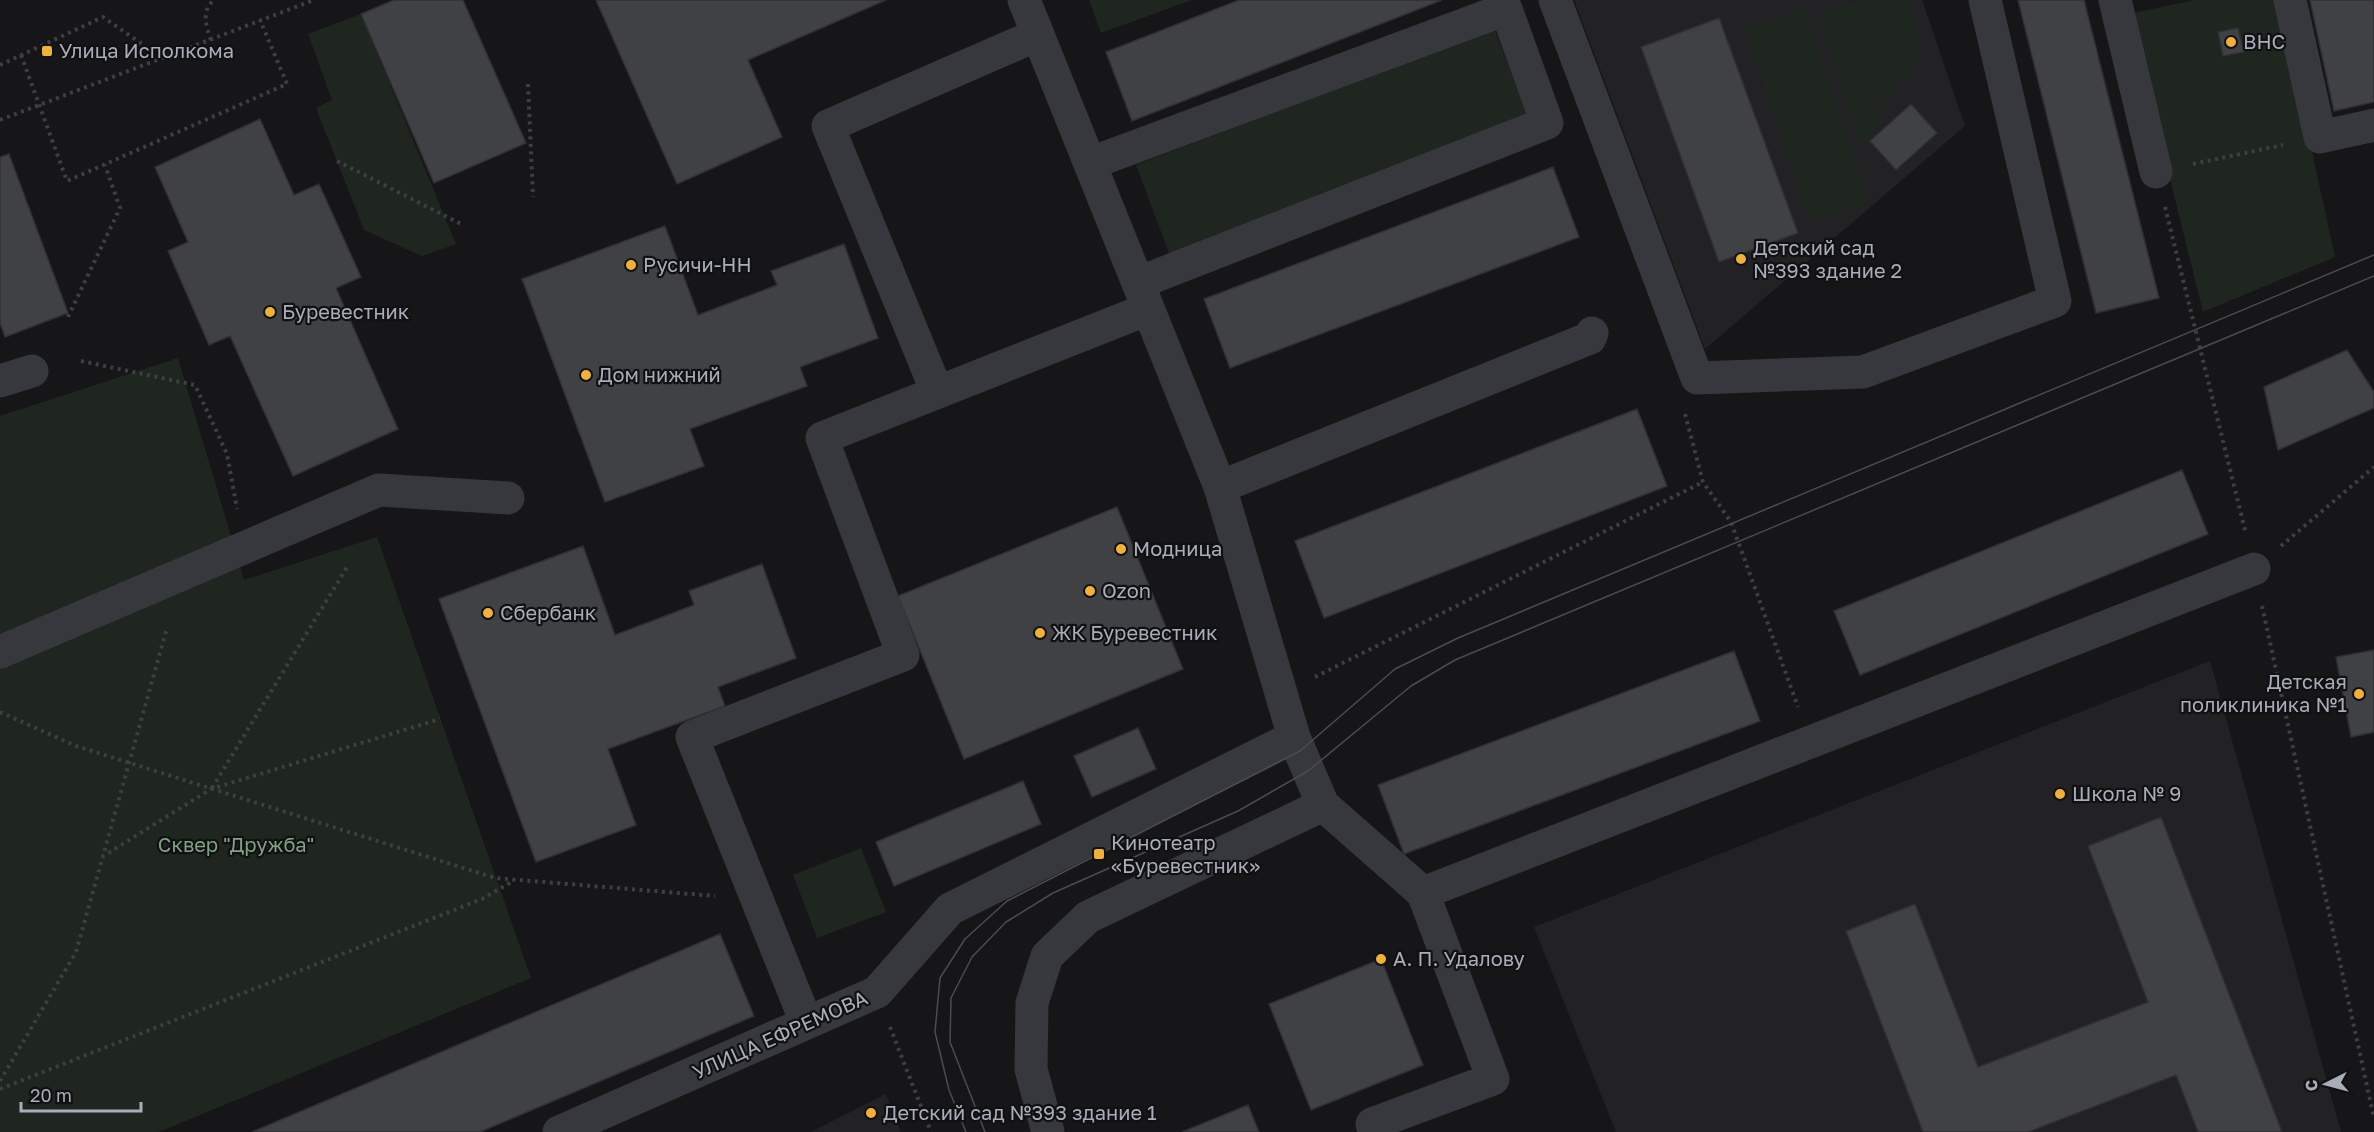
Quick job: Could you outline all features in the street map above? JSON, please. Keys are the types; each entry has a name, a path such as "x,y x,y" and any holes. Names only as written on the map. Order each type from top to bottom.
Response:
{"street":[{"path":"1024,0 1220,487 1294,737 1323,805 1423,893 1493,1079 1372,1124 1375,1132"},
{"path":"1555,0 1697,378 1863,372 2055,302 1985,0"},
{"path":"2115,0 2156,172"},
{"path":"2290,0 2320,136 2374,125"},
{"path":"806,1022 692,737 903,655 822,438 937,392 1143,296 1547,123 1506,9 1091,163"},
{"path":"937,392 828,126 1037,35"},
{"path":"1220,487 1590,338 1592,333"},
{"path":"0,381 32,371"},
{"path":"0,652 379,490 508,498"},
{"path":"1423,893 2254,568"},
{"name":"УЛИЦА ЕФРЕМОВА","path":"559,1132 877,992 950,909 1294,737"},
{"path":"1048,1132 1031,1069 1032,1003 1047,956 1088,917 1323,805"}],"path":[{"path":"211,40 204,22 210,3 214,0"},
{"path":"0,120 314,0"},
{"path":"0,64 103,17 162,58"},
{"path":"21,55 68,181 287,84 260,20"},
{"path":"528,84 533,196"},
{"path":"2320,136 2156,172 2254,568 2374,1118"},
{"path":"337,161 463,225"},
{"path":"68,317 120,208 105,165"},
{"path":"81,361 195,385 227,454 239,516 231,553"},
{"path":"2254,568 2374,467"},
{"path":"1281,694 1703,482 1731,522 1811,742"},
{"path":"211,789 349,564"},
{"path":"0,1081 76,952 167,628"},
{"path":"0,712 76,746 495,878 758,900"},
{"path":"102,857 211,789 440,719"},
{"path":"0,1089 482,899 514,880"},
{"path":"877,992 931,1132"}],"shaded area":[{"name":"Детский сад №393 здание 2","path":"1574,0 1922,0 1965,126 1705,349"},
{"name":"Школа № 9","path":"2210,661 2341,1132 1616,1132 1534,927"},
{"name":"Детский сад №393 здание 1","path":"886,1094 901,1132 811,1132"}],"green space":[{"path":"1089,0 1192,0 1101,33"},
{"path":"1859,0 1912,0 1921,59 1880,108 1870,140 1856,142 1818,15"},
{"path":"2194,0 2279,0 2335,257 2203,312 2129,14"},
{"path":"1805,9 1869,202 1809,222 1745,29"},
{"path":"361,14 456,244 422,256 364,230 316,108 332,100 308,34"},
{"path":"1494,28 1529,118 1170,256 1136,165"},
{"name":"Сквер \"Дружба\"","path":"178,358 244,580 377,537 531,978 159,1132 0,1132 0,416"},
{"path":"861,848 886,912 817,938 793,875"}],"building":[{"path":"394,0 463,0 526,143 434,183 361,14"},
{"path":"596,0 886,0 748,60 782,137 677,184"},
{"path":"1239,0 1442,0 1132,121 1106,52"},
{"path":"2018,0 2084,0 2159,298 2096,313"},
{"path":"2310,0 2374,0 2374,102 2334,111"},
{"path":"1719,18 1798,233 1719,262 1641,47"},
{"name":"ВНС","path":"2238,28 2244,52 2223,56 2218,32"},
{"path":"1911,104 1937,133 1896,170 1870,141"},
{"name":"Буревестник","path":"260,119 294,195 319,184 361,277 336,288 398,429 293,476 230,336 209,345 168,251 188,242 155,167"},
{"path":"9,154 68,313 5,337 0,323 0,157"},
{"path":"1553,167 1579,237 1230,368 1204,299"},
{"path":"665,226 698,315 777,285 771,271 844,244 878,338 800,367 807,386 690,429 704,466 605,502 522,279"},
{"path":"2347,350 2374,392 2374,408 2278,450 2264,387"},
{"path":"1637,409 1667,486 1324,618 1295,541"},
{"path":"2182,470 2208,534 1860,675 1834,611"},
{"name":"ЖК Буревестник","path":"1117,507 1183,669 964,759 898,596"},
{"path":"583,546 615,635 694,605 689,591 762,564 796,658 718,687 725,706 608,749 636,825 536,862 439,599"},
{"name":"Детская поликлиника №1","path":"2374,650 2374,732 2351,737 2336,657"},
{"path":"1734,651 1760,721 1404,854 1378,785"},
{"path":"1138,728 1156,769 1092,797 1074,756"},
{"path":"1023,781 1041,824 894,886 876,842"},
{"path":"2161,817 2282,1132 2198,1132 2176,1075 2028,1132 1923,1132 1846,931 1915,904 1978,1067 2148,1002 2088,846"},
{"path":"720,934 754,1016 480,1132 252,1132"},
{"path":"1381,959 1423,1065 1311,1110 1269,1004"},
{"path":"1248,1105 1259,1132 1182,1132"}],"tram line":[{"path":"966,1132 949,1090 935,1032 940,978 965,939 1007,901 1300,751 1395,669 1458,638 2374,255"},
{"path":"985,1132 950,1042 951,998 972,957 1006,922 1053,893 1238,811 1308,771 1411,686 1455,660 2374,276"}],"place":[{"name":"ВНС","path":"2231,42"},
{"name":"Улица Исполкома","path":"47,51"},
{"name":"Детский сад №393 здание 2","path":"1741,259"},
{"name":"Русичи-НН","path":"631,265"},
{"name":"Буревестник","path":"270,312"},
{"name":"Дом нижний","path":"586,375"},
{"name":"Модница","path":"1121,549"},
{"name":"Ozon","path":"1090,591"},
{"name":"Сбербанк","path":"488,613"},
{"name":"ЖК Буревестник","path":"1040,633"},
{"name":"Детская поликлиника №1","path":"2359,694"},
{"name":"Школа № 9","path":"2060,794"},
{"name":"Кинотеатр «Буревестник»","path":"1099,854"},
{"name":"А. П. Удалову","path":"1381,959"},
{"name":"Детский сад №393 здание 1","path":"871,1113"}]}
